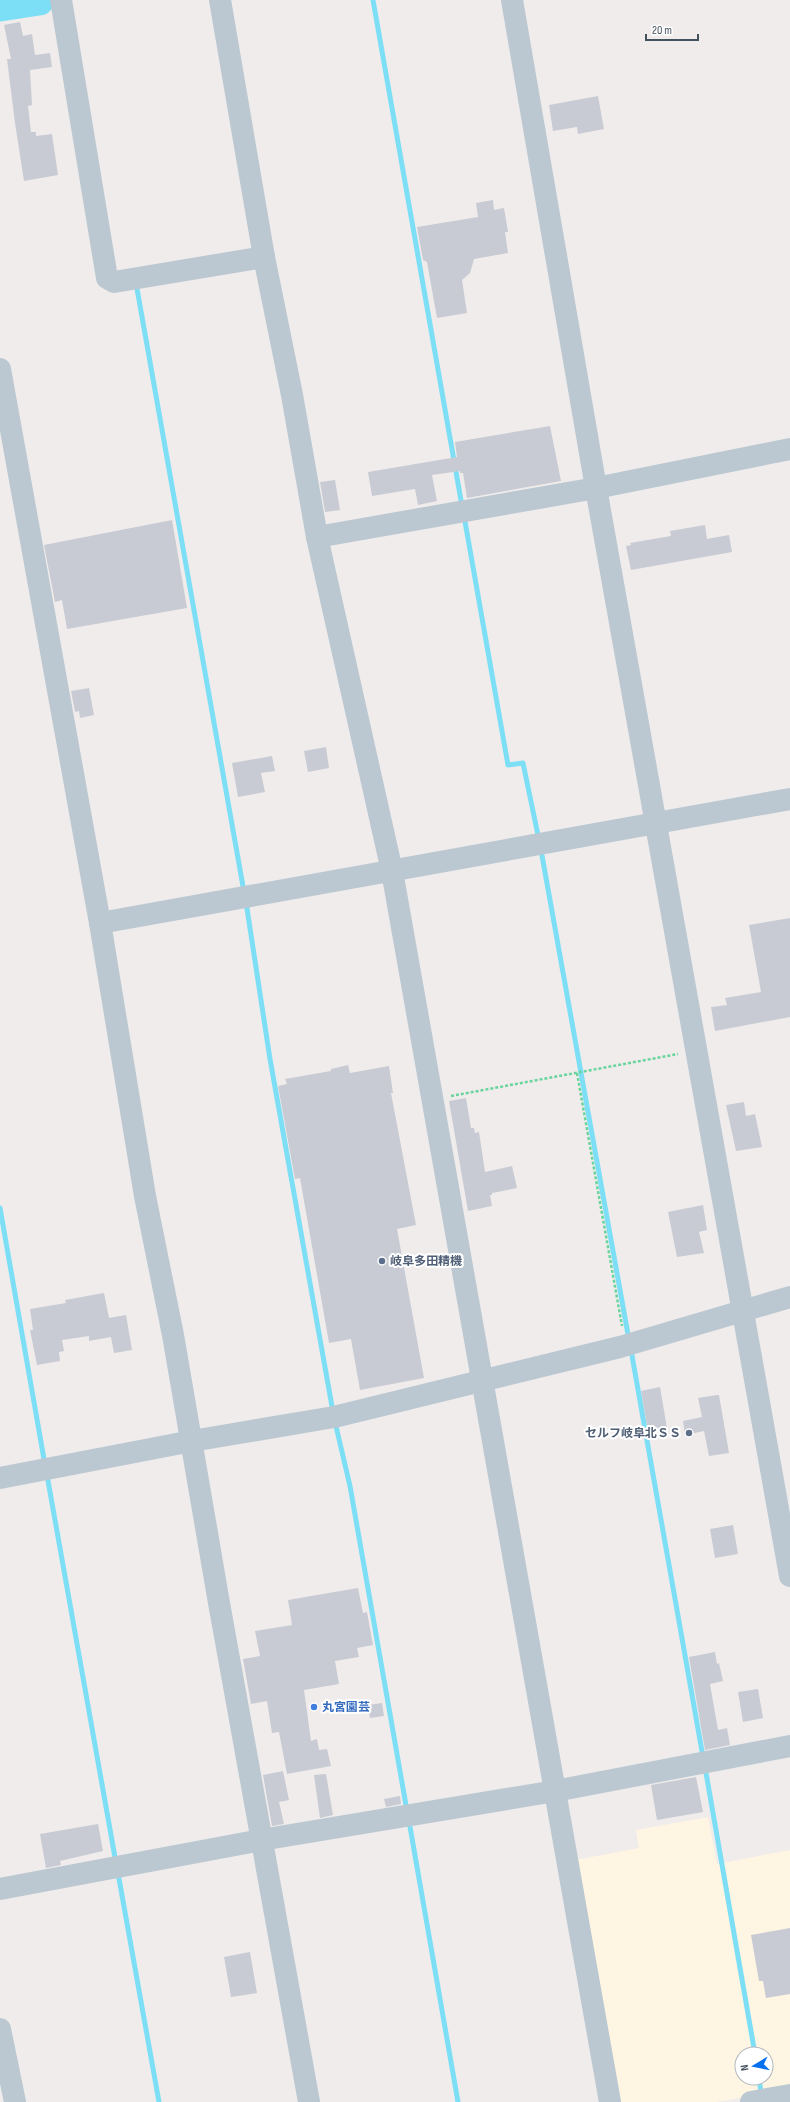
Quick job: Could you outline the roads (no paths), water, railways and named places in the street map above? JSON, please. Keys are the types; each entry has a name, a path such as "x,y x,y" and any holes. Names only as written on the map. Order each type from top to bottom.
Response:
{"street":[{"path":"61,0 107,278 114,282 264,257"},
{"path":"220,0 264,257 292,395 317,537 392,871 610,2102"},
{"path":"512,0 596,488 744,1311 790,1576"},
{"path":"0,369 100,923 145,1196 192,1441 261,1840 309,2102"},
{"path":"317,537 596,488 790,449"},
{"path":"100,923 790,799"},
{"path":"0,1478 192,1441 334,1417 626,1346 790,1297"},
{"path":"0,1889 261,1840 555,1791 790,1746"},
{"path":"0,2030 15,2102"},
{"path":"751,2102 790,2095"}],"waterway":[{"path":"0,6 39,0"},
{"path":"373,0 462,506"},
{"path":"136,283 244,892"},
{"path":"464,516 508,765 523,763 539,840"},
{"path":"541,850 629,1340"},
{"path":"246,902 270,1059 333,1412"},
{"path":"0,1208 45,1465"},
{"path":"631,1350 703,1757"},
{"path":"335,1422 350,1486 407,1811"},
{"path":"47,1475 116,1863"},
{"path":"705,1767 754,2046"},
{"path":"409,1821 458,2102"},
{"path":"118,1873 159,2102"},
{"path":"760,2086 761,2092"}],"place":[{"name":"岐阜多田精機","path":"382,1261"},
{"name":"セルフ岐阜北ＳＳ","path":"689,1433"},
{"name":"丸宮園芸","path":"314,1707"}]}
